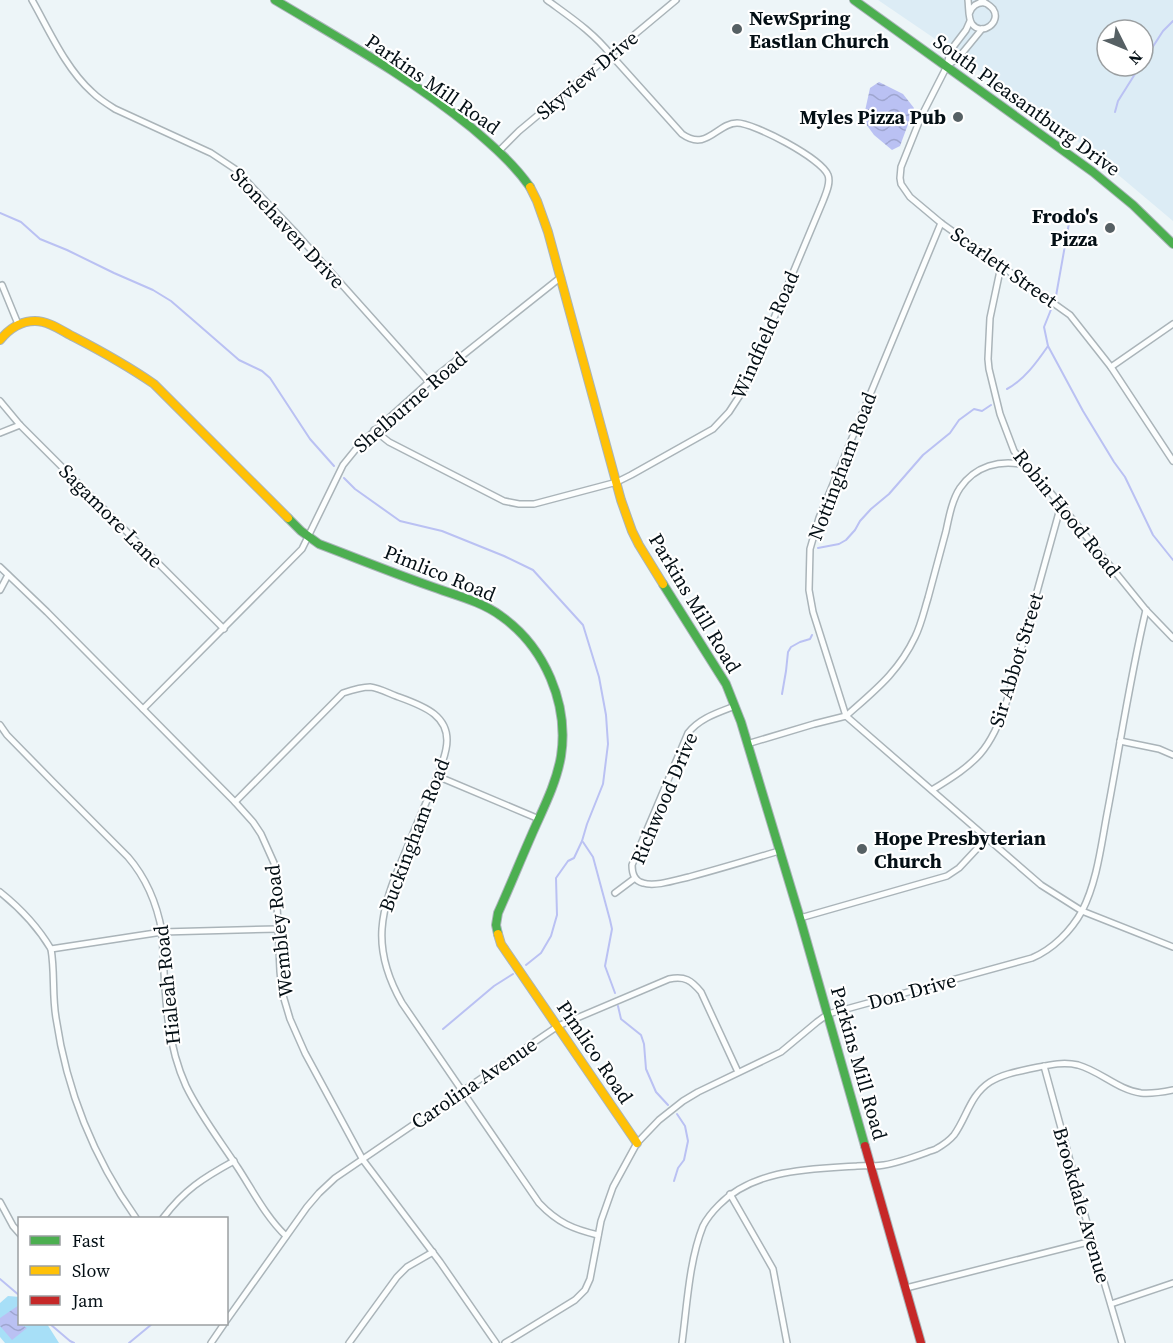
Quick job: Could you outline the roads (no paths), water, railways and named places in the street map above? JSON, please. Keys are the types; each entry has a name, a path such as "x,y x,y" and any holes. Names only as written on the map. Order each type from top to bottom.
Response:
{"street":[{"name":"Stonehaven Drive","path":"32,0 73,71 91,92 115,109 211,153 235,169 294,231 429,382"},
{"name":"Parkins Mill Road","path":"274,0 391,69 453,113 499,151 517,170 537,201 561,277 621,500 632,531 711,658 735,706 800,918 921,1343"},
{"path":"547,0 600,41 610,55"},
{"name":"Skyview Drive","path":"499,151 519,131 675,0"},
{"name":"South Pleasantburg Drive","path":"854,0 1093,172 1133,205 1173,244"},
{"path":"947,66 950,51 970,21 968,0"},
{"path":"947,66 959,57 982,29 988,27 995,19 993,8 984,2 975,5 970,12"},
{"path":"970,21 975,27 982,29"},
{"name":"Windfield Road","path":"374,430 389,442 512,504 534,504 617,482 631,475 713,429 729,412 744,389 823,201 829,181 828,176 821,166 807,154 744,124 732,124 704,138 693,140 687,138 610,55"},
{"name":"Scarlett Street","path":"947,66 921,117 901,167 900,178 904,189 910,197 941,223 1070,315 1111,367 1173,461"},
{"name":"Nottingham Road","path":"846,716 813,612 809,590 810,549 819,518 941,223"},
{"name":"Robin Hood Road","path":"1001,266 990,318 989,369 1000,414 1014,451 1146,610 1173,638"},
{"name":"Shelburne Road","path":"143,709 302,549 343,465 352,452 429,382 561,277"},
{"path":"0,340 8,330 18,324 2,285"},
{"name":"Pimlico Road","path":"18,324 34,321 57,328 106,354 154,384 301,531 319,544 452,594 499,615 532,646 548,673 556,695 562,734 561,754 556,777 498,913 495,927 501,944 637,1143"},
{"path":"1111,367 1173,324"},
{"name":"Sagamore Lane","path":"0,401 21,425 224,629"},
{"path":"0,433 21,425"},
{"path":"747,744 846,716 887,680 906,656 916,635 952,507 959,490 970,477 983,468 1014,462 1025,465"},
{"name":"Sir Abbot Street","path":"932,790 975,760 996,730 1010,689 1061,505"},
{"name":"Wembley Road","path":"0,567 235,802 257,828 274,863 282,992 292,1026 363,1160 433,1252 496,1343"},
{"path":"0,590 8,575"},
{"name":"Don Drive","path":"505,1343 575,1300 585,1290 590,1279 598,1235 613,1187 637,1143 659,1120 683,1101 781,1052 828,1014 1032,958 1057,943 1082,911 1091,889 1146,610"},
{"name":"Buckingham Road","path":"235,802 343,693 373,687 422,706 436,715 446,731 446,750 391,884 384,910 383,953 389,978 402,1003 539,1203 549,1214 564,1224 598,1235"},
{"name":"Richwood Drive","path":"735,706 703,719 688,733 632,865 634,878 640,883 650,884 675,880 780,851"},
{"path":"846,716 1041,885 1082,911 1173,947"},
{"name":"Hialeah Road","path":"0,725 7,735 137,868 150,890 158,911 162,932 166,1004 174,1053 188,1089 197,1107 261,1204 286,1236"},
{"path":"1120,741 1159,749 1173,755"},
{"path":"437,776 539,819"},
{"path":"800,918 947,876 959,868 987,838"},
{"name":"Richwood Drive","path":"615,893 634,878"},
{"path":"0,892 23,913 51,949 56,1018 71,1085 84,1126 103,1167 135,1217"},
{"path":"51,949 162,932 278,929"},
{"name":"Carolina Avenue","path":"228,1318 286,1236 319,1193 335,1178 558,1026 669,979 685,978 701,992 738,1072"},
{"path":"682,1343 693,1263 706,1220 730,1194 752,1182 792,1172 882,1166 936,1149 955,1133 976,1095 990,1082 1013,1073 1044,1066 1078,1065 1141,1093 1173,1090"},
{"name":"Brookdale Avenue","path":"1044,1066 1122,1343"},
{"path":"164,1217 190,1188 234,1161"},
{"path":"730,1194 773,1269 787,1343"},
{"path":"0,1202 18,1232"},
{"path":"906,1288 1092,1241"},
{"path":"349,1343 397,1277 433,1252"},
{"path":"1110,1304 1173,1283"},
{"name":"Carolina Avenue","path":"211,1343 223,1325"}],"water":[{"path":"879,82 903,94 914,108 900,146 892,150 874,135 863,120 870,88"},
{"path":"18,1306 18,1325 27,1328 12,1340 0,1326 0,1318"}],"waterway":[{"path":"1155,43 1173,21"},
{"path":"1115,112 1118,101 1132,78"},
{"path":"0,213 21,222 40,239 153,290 171,301 239,360 262,371 270,378 310,439 334,466"},
{"path":"1056,296 1069,223"},
{"path":"1052,307 1044,327 1048,346 1083,411 1125,477 1153,535 1173,560"},
{"path":"1007,389 1025,376 1048,346"},
{"path":"818,548 839,544 846,540 871,509 889,494 923,455 950,433 959,420 974,409 982,411 991,405"},
{"path":"344,478 355,489 400,521 442,531 533,570 583,625 599,677 606,715 608,744 603,784 574,858 568,861 556,878 557,915 551,936 541,953 526,965"},
{"path":"782,694 788,652 791,647 810,639 812,635"},
{"path":"583,842 593,857 612,929 605,966 615,993"},
{"path":"443,1029 494,986 513,974"},
{"path":"618,1006 621,1019 641,1035 646,1069 656,1092 668,1105"},
{"path":"674,1181 678,1168 684,1160 688,1141 685,1126 677,1114"},
{"path":"0,1279 18,1294"},
{"path":"51,1325 74,1343"},
{"path":"129,1343 151,1325"}],"place":[{"name":"NewSpring Eastlan Church","path":"737,29"},
{"name":"Myles Pizza Pub","path":"958,117"},
{"name":"Frodo's Pizza","path":"1110,228"},
{"name":"Hope Presbyterian Church","path":"862,849"}]}
